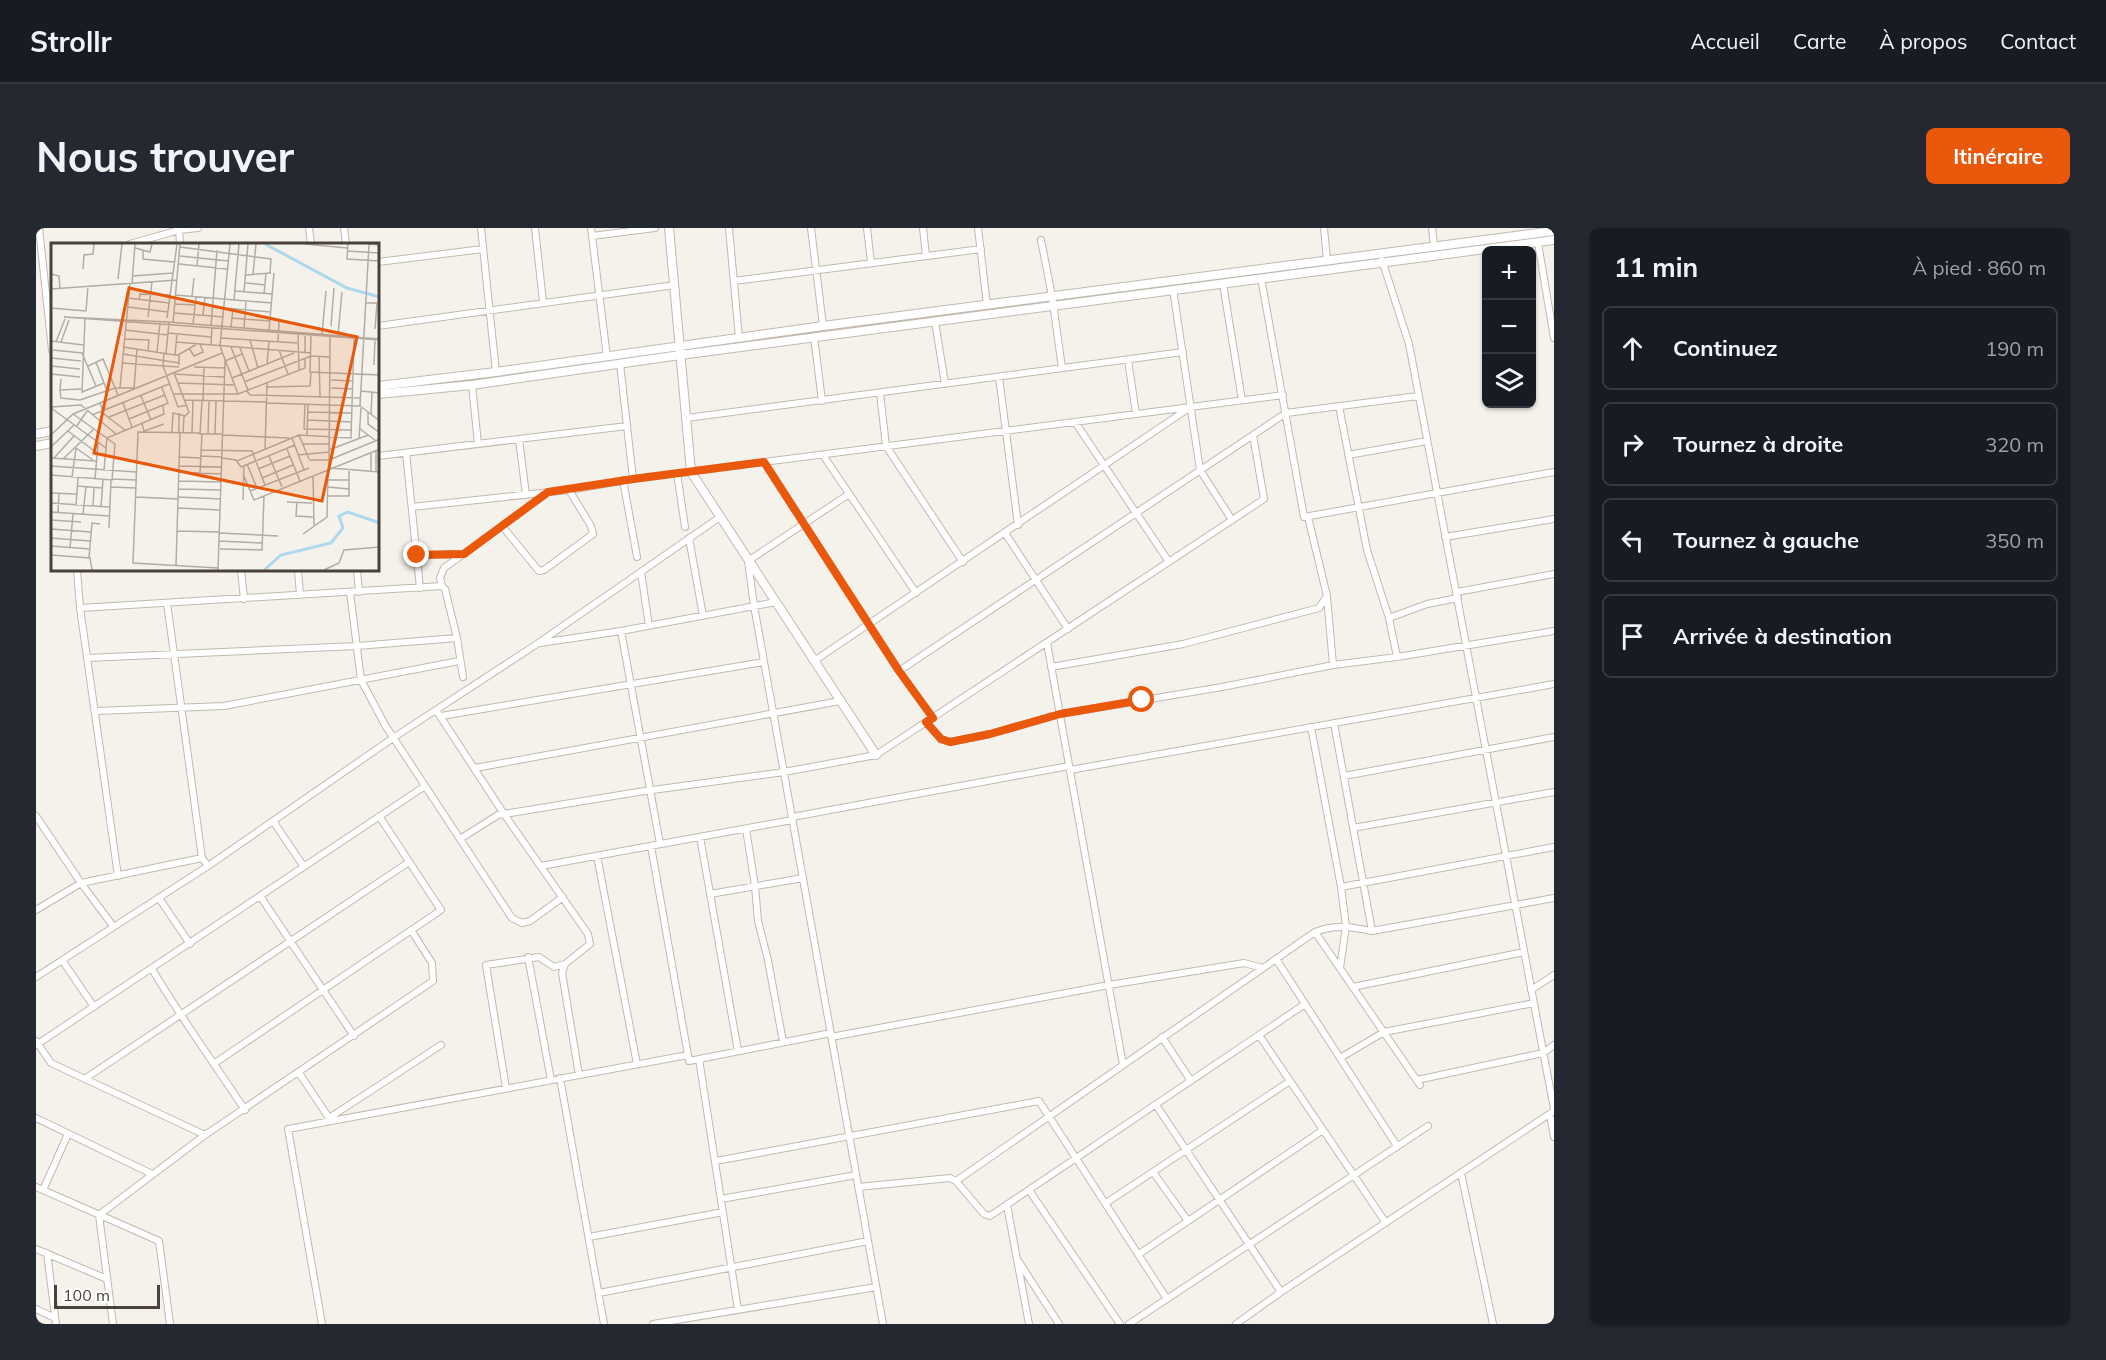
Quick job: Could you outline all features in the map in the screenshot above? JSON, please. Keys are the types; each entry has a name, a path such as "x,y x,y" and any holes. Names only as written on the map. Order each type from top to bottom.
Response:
{"street":[{"path":"39,228 50,295 51,322"},
{"path":"133,243 179,229 198,228"},
{"path":"309,228 311,243"},
{"path":"344,228 346,243"},
{"path":"481,228 496,372"},
{"path":"535,228 543,302"},
{"path":"591,228 607,357"},
{"path":"592,236 655,228"},
{"path":"669,228 691,471 876,755"},
{"path":"729,228 739,338"},
{"path":"811,228 823,327"},
{"path":"867,228 871,263"},
{"path":"923,228 926,256"},
{"path":"978,228 987,305"},
{"path":"1324,228 1328,260"},
{"path":"1432,228 1434,246"},
{"path":"380,394 472,385 620,364 739,338 1554,231"},
{"path":"1041,240 1062,368"},
{"path":"380,386 607,357 814,337 1554,240"},
{"path":"1538,243 1551,305 1554,338"},
{"path":"380,262 483,249"},
{"path":"734,280 981,249"},
{"path":"1380,253 1409,344 1534,1002 1553,1111 1554,1137"},
{"path":"1261,278 1304,517 1554,472"},
{"path":"1223,284 1242,400"},
{"path":"380,326 675,285"},
{"path":"1173,289 1200,471 1232,520"},
{"path":"935,321 945,384"},
{"path":"814,337 822,400"},
{"path":"687,418 1183,352"},
{"path":"1128,360 1136,414"},
{"path":"620,364 633,479"},
{"path":"999,377 1018,525"},
{"path":"472,385 478,444"},
{"path":"880,393 886,446 963,562"},
{"path":"412,507 569,490 623,480 1283,395"},
{"path":"899,671 1286,413 1418,396"},
{"path":"1339,406 1367,550 1389,618 1397,657"},
{"path":"814,661 1191,407"},
{"path":"1075,422 1169,562"},
{"path":"380,456 627,426"},
{"path":"36,434 51,431"},
{"path":"460,839 498,815 650,790 784,772 876,755 1264,499 1253,435"},
{"path":"519,439 526,495"},
{"path":"1348,455 1427,441"},
{"path":"36,446 51,443"},
{"path":"406,453 420,588"},
{"path":"823,455 916,593"},
{"path":"764,462 899,671 933,718"},
{"path":"677,473 685,527"},
{"path":"623,480 637,557"},
{"path":"502,526 539,571 544,570 593,534 591,526 569,490"},
{"path":"463,677 457,638 445,589 440,578 441,572 548,492"},
{"path":"748,561 849,494"},
{"path":"36,977 208,866 393,738 439,713 720,516"},
{"path":"1308,517 1327,596 1333,665"},
{"path":"1445,537 1554,519"},
{"path":"1005,533 1068,629"},
{"path":"689,538 703,616"},
{"path":"417,555 464,554"},
{"path":"748,561 773,714 883,1324"},
{"path":"77,572 80,609 118,876"},
{"path":"241,572 244,599"},
{"path":"298,572 300,596"},
{"path":"357,572 359,592"},
{"path":"641,572 650,626"},
{"path":"1389,618 1457,595 1554,574"},
{"path":"80,609 442,586"},
{"path":"350,592 361,680 393,738 512,918 522,923 530,921 563,897"},
{"path":"1051,667 1183,644 1319,608 1327,596"},
{"path":"537,644 650,626 776,602"},
{"path":"167,603 202,858 208,866"},
{"path":"621,631 660,844"},
{"path":"926,722 941,739 950,742 990,734 1060,714 1222,687 1333,665 1397,657 1554,631"},
{"path":"87,658 357,646 457,638"},
{"path":"1047,643 1123,1065"},
{"path":"96,711 224,706 459,662"},
{"path":"439,713 631,685 764,662"},
{"path":"541,866 1070,768 1554,684"},
{"path":"475,768 840,700"},
{"path":"439,713 504,814 588,934 590,944 565,964 554,967 539,957 486,965 506,1089"},
{"path":"1334,723 1372,931"},
{"path":"1311,727 1341,887 1346,926 1340,968"},
{"path":"1344,776 1554,738"},
{"path":"205,1136 51,1063 37,1043 190,944 425,786"},
{"path":"1353,828 1554,792"},
{"path":"36,816 81,883 114,926"},
{"path":"215,1063 441,910 379,816"},
{"path":"273,821 304,867"},
{"path":"746,829 758,921 768,960 783,1042"},
{"path":"700,837 738,1052"},
{"path":"651,846 689,1061 783,1042 1108,985 1244,963 1263,968"},
{"path":"1341,887 1554,847"},
{"path":"597,856 637,1064"},
{"path":"36,910 81,883 202,858"},
{"path":"86,1078 409,862"},
{"path":"710,894 803,878"},
{"path":"260,896 354,1036"},
{"path":"159,898 190,944"},
{"path":"956,1181 1315,932 1327,927 1346,926 1372,931 1554,898"},
{"path":"99,1215 205,1136 433,981 432,963 411,930"},
{"path":"1315,932 1419,1082 1543,1053 1554,1045"},
{"path":"1353,987 1524,952"},
{"path":"528,957 551,1080"},
{"path":"1276,959 1397,1146"},
{"path":"62,960 94,1007"},
{"path":"565,964 562,973 579,1075"},
{"path":"152,969 180,1016 215,1063 245,1110"},
{"path":"1531,990 1554,975"},
{"path":"1340,1058 1384,1032 1534,1002"},
{"path":"858,1187 950,1178 956,1181 984,1214 990,1216 1305,1004"},
{"path":"1259,1035 1386,1223"},
{"path":"1162,1037 1191,1081"},
{"path":"299,1073 329,1118 441,1045"},
{"path":"322,1324 288,1129 688,1055"},
{"path":"699,1059 738,1310"},
{"path":"560,1078 604,1324"},
{"path":"1106,1203 1290,1081"},
{"path":"716,1161 1039,1101 1167,1299"},
{"path":"1156,1105 1281,1292"},
{"path":"1236,1324 1553,1111"},
{"path":"36,1118 152,1174"},
{"path":"1129,1324 1428,1126"},
{"path":"1138,1254 1323,1130"},
{"path":"68,1134 39,1188 159,1241 170,1324"},
{"path":"1153,1172 1188,1221"},
{"path":"1461,1173 1493,1324"},
{"path":"721,1199 856,1175"},
{"path":"1029,1190 1119,1324"},
{"path":"1007,1205 1029,1324"},
{"path":"589,1237 723,1212"},
{"path":"99,1215 112,1324"},
{"path":"599,1293 868,1240"},
{"path":"36,1249 107,1279"},
{"path":"47,1254 55,1321"},
{"path":"1017,1259 1059,1324"},
{"path":"653,1324 876,1287"},
{"path":"36,1309 55,1321"}],"route":[{"path":"417,555 464,554 548,492 764,462 899,671 933,718 926,722 941,739 950,742 990,734 1060,714 1142,700"}]}
